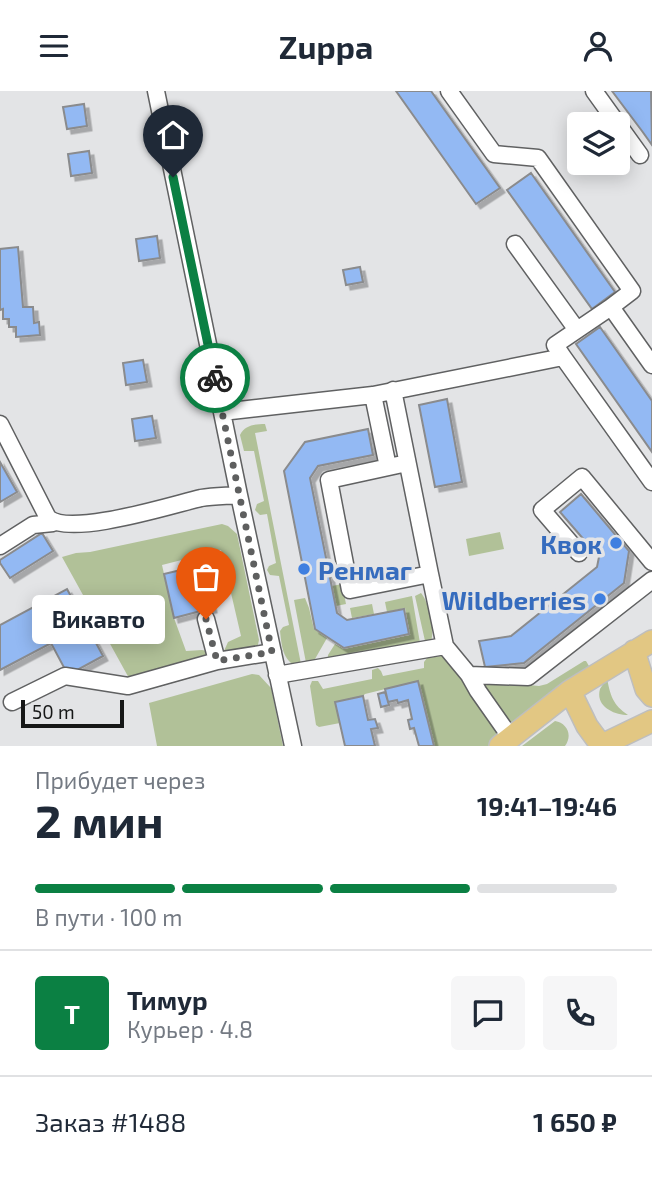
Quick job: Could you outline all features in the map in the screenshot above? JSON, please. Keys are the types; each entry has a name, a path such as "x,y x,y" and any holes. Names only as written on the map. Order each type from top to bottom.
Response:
{"main road":[{"path":"505,742 570,691 643,646 646,689 652,696"},
{"path":"570,691 600,746 652,721"}],"street":[{"path":"156,91 293,746"},
{"path":"449,91 494,154 538,158 632,292 555,345 652,482"},
{"path":"594,91 640,155"},
{"path":"515,244 577,330"},
{"path":"611,307 652,365"},
{"path":"222,412 373,395 563,357"},
{"path":"393,390 445,646 469,675 505,742"},
{"path":"373,395 388,467"},
{"path":"0,424 53,523"},
{"path":"407,463 329,479 350,590 430,574"},
{"path":"579,554 542,510 582,477 652,562"},
{"path":"0,546 33,526 53,523 93,524 205,497 239,495"},
{"path":"469,675 528,677 652,580"},
{"path":"206,619 217,661"},
{"path":"277,675 445,646"},
{"path":"12,702 65,676 128,686 217,661 272,652"}],"green space":[{"path":"265,424 267,431 255,433 302,669 287,659 283,649 280,631 289,625 279,576 270,575 267,570 276,563 267,514 260,515 255,510 257,504 264,501 254,451 244,451 240,435 247,427"},
{"path":"222,524 237,534 259,640 257,649 227,659 224,651 228,642 241,636 221,550 162,565 174,618 186,651 207,651 211,669 208,673 144,691 135,689 62,557"},
{"path":"500,532 504,549 469,556 466,539"},
{"path":"342,584 346,604 336,606 332,586"},
{"path":"421,593 432,623 431,641 426,642 415,596"},
{"path":"412,596 420,643 328,659 335,644 344,649 410,635 405,608 387,612 385,602"},
{"path":"305,598 314,629 327,638 311,666 307,668 294,600"},
{"path":"372,604 374,614 352,618 350,608"},
{"path":"456,654 501,734 495,746 434,746 418,681 335,703 340,723 319,727 316,725 310,686 312,681 318,681 323,689 372,679 372,670 378,668 383,676 424,668 427,658"},
{"path":"584,661 589,666 512,731 476,680 539,686 547,684"},
{"path":"252,674 259,675 271,688 283,746 157,746 149,703"},
{"path":"607,678 613,699 628,715 612,711 600,700 600,689"},
{"path":"555,721 568,730 565,746 522,746"}],"building":[{"path":"396,91 431,91 500,188 476,204"},
{"path":"612,91 651,91 652,145 630,112"},
{"path":"84,104 87,126 67,129 63,107"},
{"path":"89,151 92,173 71,176 68,154"},
{"path":"531,173 615,292 592,309 507,190"},
{"path":"157,236 160,258 139,261 136,239"},
{"path":"18,247 23,307 33,307 34,323 39,322 40,335 16,337 16,327 9,327 9,319 3,319 3,309 0,310 0,249"},
{"path":"360,267 363,282 346,285 343,270"},
{"path":"600,327 652,401 652,452 576,344"},
{"path":"143,360 147,382 126,385 123,363"},
{"path":"447,399 462,482 435,487 419,405"},
{"path":"152,416 156,438 135,441 132,419"},
{"path":"368,429 373,455 318,466 310,478 337,613 347,620 404,609 409,634 344,648 315,629 284,471 305,442"},
{"path":"0,462 17,492 0,502"},
{"path":"581,494 629,551 624,583 524,663 485,667 479,641 511,636 597,567 599,557 560,512"},
{"path":"42,533 53,551 10,578 0,560"},
{"path":"202,565 212,608 174,618 164,574"},
{"path":"67,589 103,656 68,675 51,643 0,670 0,625"},
{"path":"418,681 434,746 419,746 414,728 410,729 408,720 412,719 408,700 388,702 385,689"},
{"path":"385,692 389,705 381,707 378,694"},
{"path":"363,696 368,720 375,719 378,728 371,729 375,746 345,746 335,702"}],"way so far":[{"path":"206,619 217,661 272,652 215,378"}],"place":[{"name":"Квок","path":"616,543"},
{"name":"Ренмаг","path":"304,569"},
{"name":"Wildberries","path":"600,599"},
{"name":"Викавто","path":"206,619"}],"route":[{"path":"173,177 215,378"}]}
